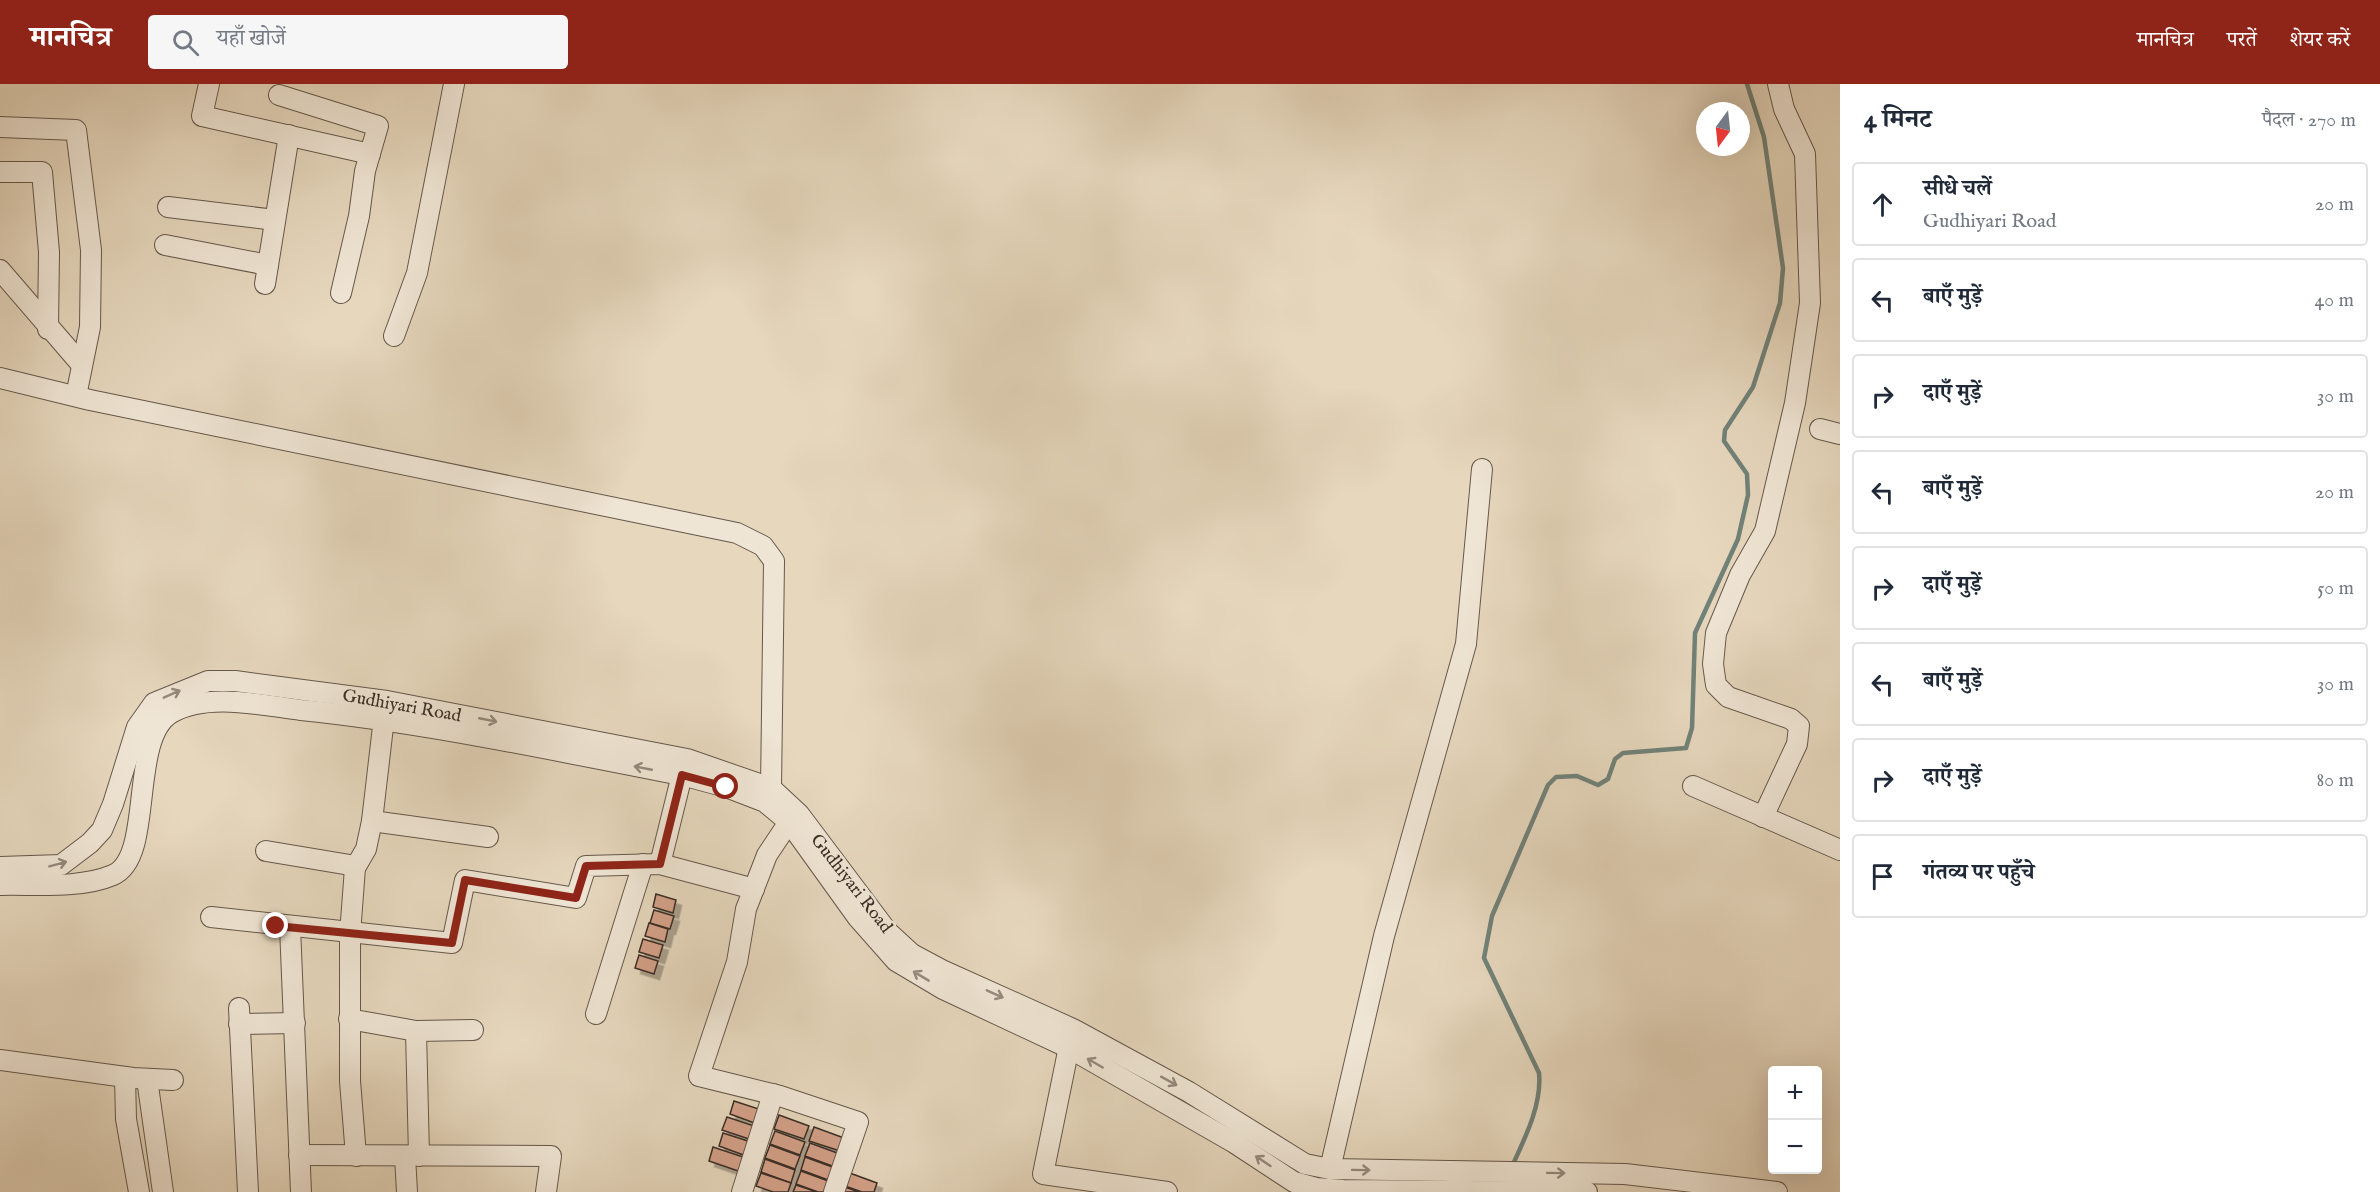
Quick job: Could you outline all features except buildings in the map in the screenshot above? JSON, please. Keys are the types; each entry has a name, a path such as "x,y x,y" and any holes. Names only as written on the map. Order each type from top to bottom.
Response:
{"street":[{"path":"208,84 202,116 370,154"},
{"path":"394,336 417,273 454,84"},
{"path":"1763,817 1797,744 1800,726 1791,719 1728,697 1716,686 1713,664 1716,633 1740,575 1765,531 1795,403 1809,312 1810,239 1805,154 1784,109 1778,84"},
{"path":"279,95 378,126 365,171 359,216 341,293"},
{"path":"0,127 76,130 91,250 90,327 76,396"},
{"path":"165,245 266,274 289,135"},
{"path":"0,171 42,172 49,252 48,329"},
{"path":"168,207 275,220"},
{"path":"0,270 48,329 81,364"},
{"path":"0,378 76,396 737,532 763,546 774,561 771,788"},
{"path":"1820,429 1840,434"},
{"path":"1330,1169 1384,936 1466,644 1482,468"},
{"name":"Gudhiyari Road","path":"0,867 61,866 77,855 102,830 113,804 137,728 154,703 208,681 227,681 387,701 687,759 771,788 799,814 887,931 912,954 942,970 1073,1029 1189,1092 1305,1164 1330,1169 1625,1174 1777,1192"},
{"path":"227,681 229,702"},
{"name":"Gudhiyari Road","path":"0,885 91,882 116,874 127,859 135,838 151,741 161,721 171,713 195,705 229,702 384,718 682,775 726,787 765,802 789,822 858,918 896,961 943,989 1069,1048 1233,1142 1294,1182 1316,1188 1343,1190 1587,1192"},
{"path":"356,1156 350,1019 350,934 356,866 366,849 372,821 384,718"},
{"path":"596,1014 682,775"},
{"path":"1693,786 1840,850"},
{"path":"372,821 488,837"},
{"path":"789,822 767,855 746,909 736,962 699,1076 773,1094 858,1122 834,1192"},
{"path":"266,851 356,866"},
{"path":"212,917 350,934 452,943 465,880 576,898 586,866 651,864 754,889"},
{"path":"290,927 301,1192"},
{"path":"248,1192 239,1016 295,1023"},
{"path":"350,1019 416,1031 473,1030"},
{"path":"1073,1029 1043,1174 1167,1192"},
{"path":"406,1192 412,1156 416,1031"},
{"path":"0,1060 125,1077 173,1080"},
{"path":"125,1077 126,1119 139,1192"},
{"path":"147,1079 163,1192"},
{"path":"742,1192 773,1094"},
{"path":"300,1155 551,1156 546,1192"}],"waterway":[{"path":"1514,1162 1536,1107 1539,1073 1484,958 1492,916 1548,785 1556,777 1577,776 1598,785 1608,779 1615,759 1623,753 1686,748 1692,728 1695,633 1738,539 1748,495 1747,474 1724,441 1725,430 1753,387 1780,303 1783,268 1764,137 1747,84"}],"route":[{"path":"276,926 452,943 465,880 576,898 586,866 660,864 682,775 726,787"}]}
